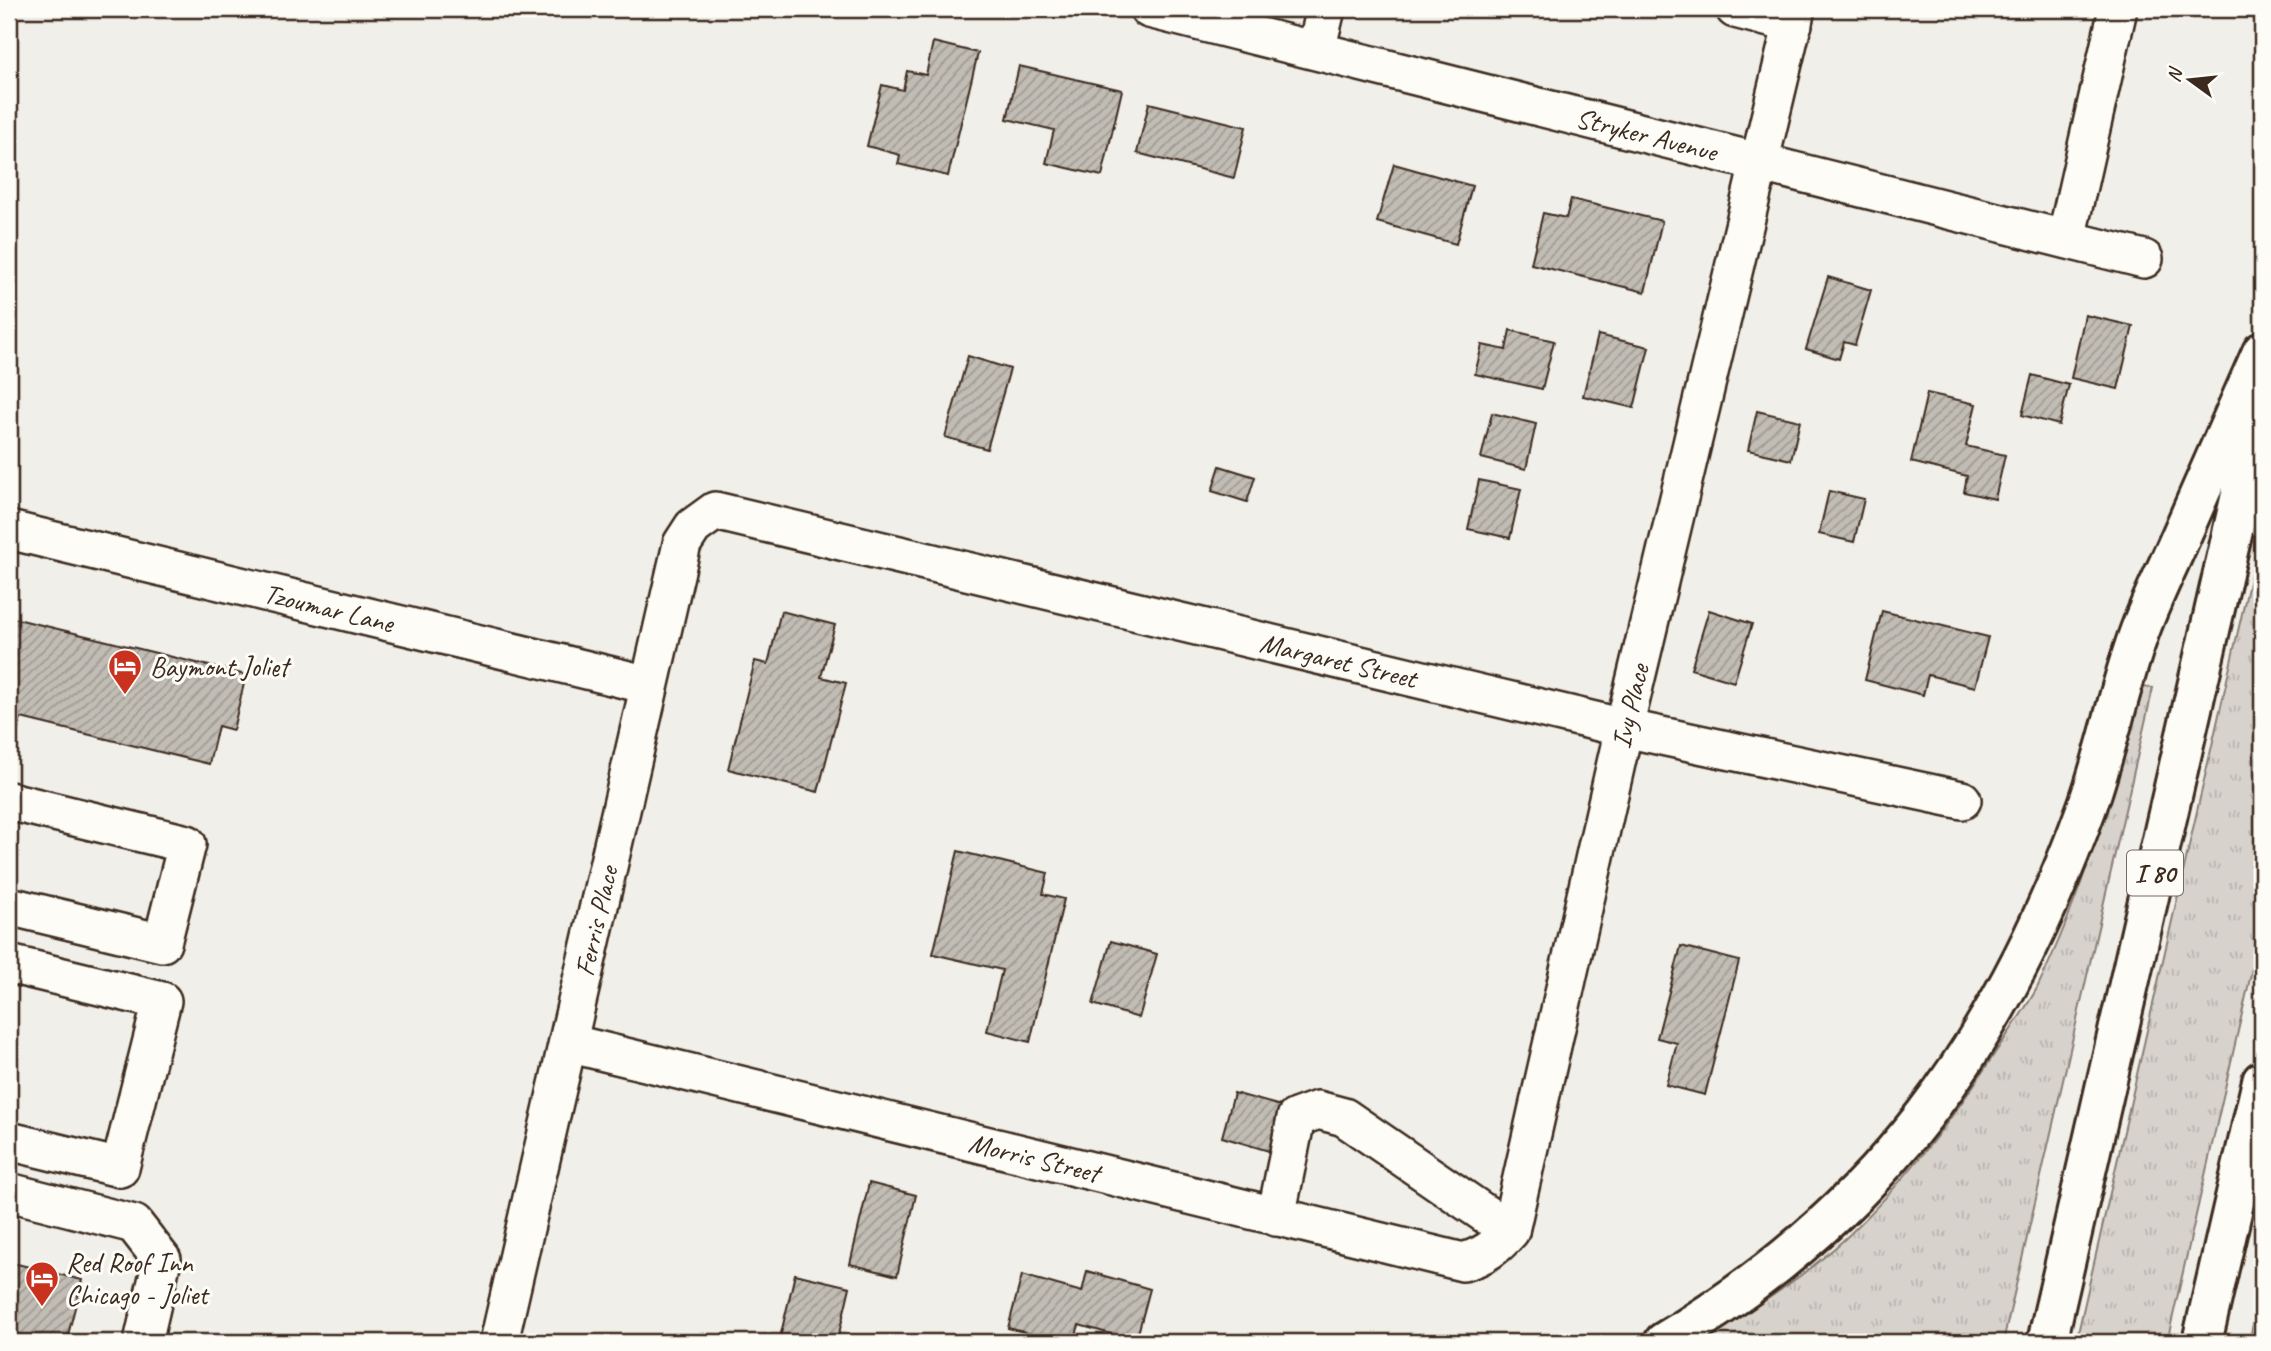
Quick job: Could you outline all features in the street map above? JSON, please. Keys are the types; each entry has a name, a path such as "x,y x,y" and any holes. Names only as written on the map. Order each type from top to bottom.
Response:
{"highway":[{"path":"1664,1342 1768,1273 1826,1224 1897,1152 1955,1076 2008,988 2046,913 2088,804 2138,634 2262,352"},
{"name":"I 80","path":"2047,1342 2262,403"},
{"path":"2202,1342 2261,1100"}],"street":[{"name":"Stryker Avenue","path":"1149,9 2144,259"},
{"path":"1316,50 1326,9"},
{"path":"1735,9 1794,17"},
{"path":"2066,239 2118,9"},
{"name":"Ivy Place","path":"1504,1238 1794,17"},
{"name":"Margaret Street","path":"715,511 1624,728 1962,800"},
{"name":"Ferris Place","path":"499,1342 682,544 692,527 715,511"},
{"name":"Tzoumar Lane","path":"9,530 649,685"},
{"path":"9,801 187,844 162,943 9,906"},
{"path":"9,964 162,1001 120,1168 9,1141"},
{"name":"Morris Street","path":"568,1043 1463,1262 1480,1257 1504,1238"},
{"path":"1276,1217 1296,1118 1318,1110 1344,1117 1504,1238"},
{"path":"9,1192 134,1224 162,1260 143,1342"}],"green space":[{"path":"2262,526 2262,926 2167,1342 2076,1342"},
{"path":"2141,687 2153,688 2003,1342 1702,1342 1796,1279 1848,1236 1907,1174 1975,1083 2032,997 2054,952 2096,840"},
{"path":"2262,1285 2262,1342 2249,1342"}],"building":[{"path":"933,42 978,53 948,176 898,164 900,155 867,146 882,85 903,90 907,71 926,75"},
{"path":"1019,66 1122,90 1102,176 1046,163 1054,130 1007,119"},
{"path":"1149,103 1246,127 1234,178 1137,153"},
{"path":"1394,164 1472,186 1456,244 1377,222"},
{"path":"1571,199 1662,221 1645,292 1531,264 1543,213 1566,218"},
{"path":"1828,277 1871,290 1855,345 1844,342 1839,359 1806,349"},
{"path":"2085,315 2133,326 2118,389 2071,378"},
{"path":"1510,330 1554,341 1542,389 1475,374 1482,345 1506,350"},
{"path":"1598,335 1649,347 1634,408 1583,396"},
{"path":"968,356 1010,369 987,449 945,437"},
{"path":"2032,375 2069,385 2059,425 2022,415"},
{"path":"1927,393 1976,404 1966,446 2005,455 1995,499 1964,492 1967,476 1911,462"},
{"path":"1757,411 1800,421 1791,460 1748,450"},
{"path":"1492,413 1536,424 1526,469 1481,458"},
{"path":"1220,466 1255,477 1247,502 1212,491"},
{"path":"1479,480 1521,489 1510,538 1468,529"},
{"path":"1829,491 1864,499 1854,542 1819,534"},
{"path":"1709,610 1752,624 1734,682 1691,669"},
{"path":"781,611 835,625 821,677 846,683 818,792 728,769 755,661 768,664"},
{"path":"1882,611 1988,637 1975,687 1928,675 1923,695 1865,680"},
{"name":"Baymont Joliet","path":"9,617 246,675 233,730 218,726 209,764 21,718 17,733 9,731"},
{"path":"958,851 1048,873 1043,894 1064,899 1030,1042 987,1031 1002,970 933,954"},
{"path":"1111,941 1157,954 1139,1018 1093,1004"},
{"path":"1681,946 1739,961 1705,1095 1666,1085 1677,1043 1657,1038"},
{"path":"1234,1093 1281,1106 1269,1151 1222,1137"},
{"path":"869,1183 916,1195 897,1276 850,1264"},
{"name":"Red Roof Inn Chicago - Joliet","path":"9,1262 82,1280 68,1335 78,1337 77,1342 9,1342"},
{"path":"1087,1271 1150,1289 1136,1341 1079,1325 1074,1342 1046,1342 1047,1338 1008,1328 1022,1275 1082,1292"},
{"path":"795,1274 850,1287 837,1342 779,1342"}],"place":[{"name":"Baymont Joliet","path":"125,696"},
{"name":"Red Roof Inn Chicago - Joliet","path":"42,1308"}]}
